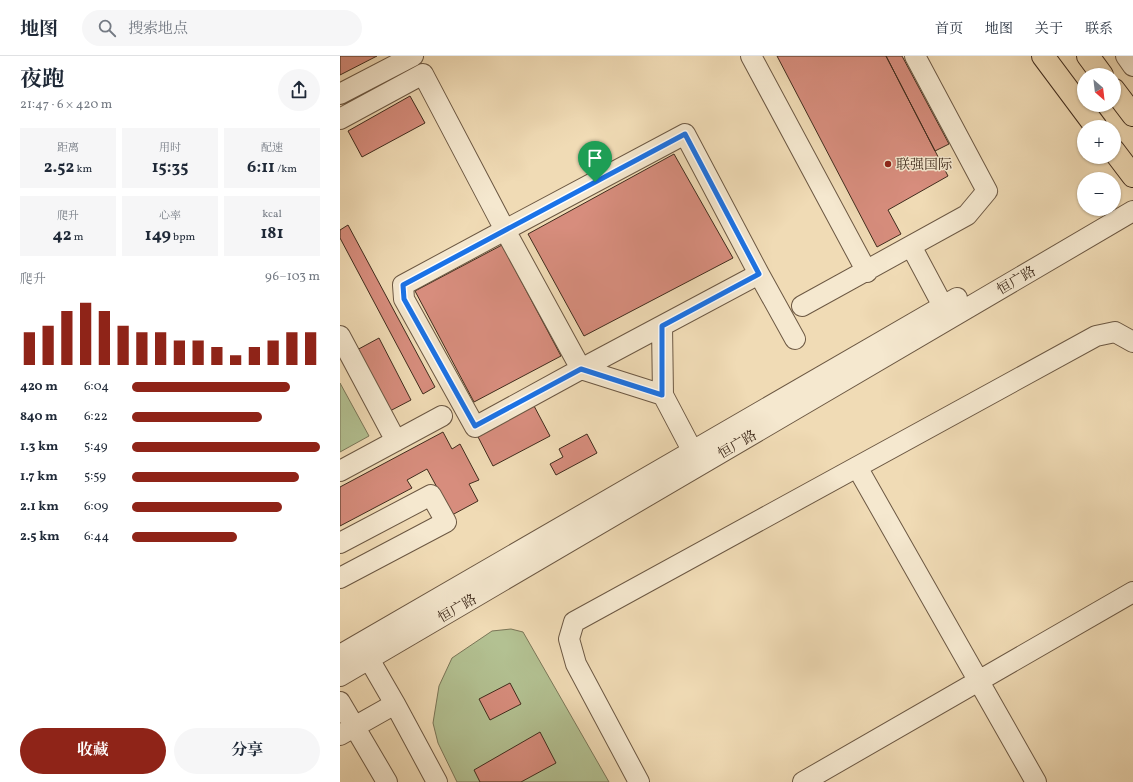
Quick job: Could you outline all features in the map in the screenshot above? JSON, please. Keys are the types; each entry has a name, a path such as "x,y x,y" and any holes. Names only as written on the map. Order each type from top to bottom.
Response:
{"main road":[{"path":"1043,56 1091,120"},
{"path":"1088,56 1097,68"},
{"path":"1121,99 1133,115"},
{"path":"1121,160 1133,176"}],"street":[{"path":"340,94 413,56"},
{"path":"751,56 867,272"},
{"path":"802,306 867,272 967,215 987,191 915,56"},
{"path":"1126,56 1133,66"},
{"path":"340,119 423,74 505,230 581,369 662,395"},
{"path":"759,274 475,426 404,299 403,285 685,134 795,339"},
{"name":"恒广路","path":"1121,205 1133,198"},
{"name":"恒广路","path":"340,655 365,652 1133,211"},
{"name":"恒广路","path":"340,676 365,652 693,452 943,306 1102,216"},
{"path":"911,246 943,306"},
{"path":"662,326 662,395 693,452"},
{"path":"639,782 576,664 569,640 574,622 1096,336 1115,332 1133,342"},
{"path":"340,336 396,441"},
{"path":"340,471 442,416"},
{"path":"857,467 1036,782"},
{"path":"340,543 431,495 446,522 340,578"},
{"path":"803,782 1133,592"},
{"path":"365,652 437,782"},
{"path":"340,702 347,731 387,782"},
{"path":"347,731 395,704"}],"green space":[{"path":"340,383 369,436 340,452"},
{"path":"511,629 523,632 609,782 457,782 438,743 433,723 439,686 452,658 492,631"}],"building":[{"path":"340,56 377,56 340,75"},
{"name":"联强国际","path":"777,56 886,56 948,176 888,210 901,234 877,247"},
{"path":"886,56 902,56 949,144 935,151"},
{"path":"410,96 425,123 362,157 348,131"},
{"path":"674,154 733,258 584,336 528,234"},
{"path":"348,225 435,387 423,394 340,238 340,230"},
{"path":"502,245 561,356 474,402 415,291"},
{"path":"379,338 411,400 388,412 355,351"},
{"path":"533,404 550,436 493,466 476,433"},
{"path":"443,432 452,449 460,444 479,480 469,484 478,501 452,515 427,469 407,480 412,488 340,526 340,487"},
{"path":"587,434 597,453 556,475 550,464 563,457 559,449"},
{"path":"510,683 521,704 490,720 479,699"},
{"path":"540,732 556,763 521,782 480,782 474,770"}],"place":[{"name":"联强国际","path":"888,164"}],"route":[{"path":"685,134 759,274 662,326 662,395 581,369 475,426 404,299 403,285 595,182 685,134"}]}
